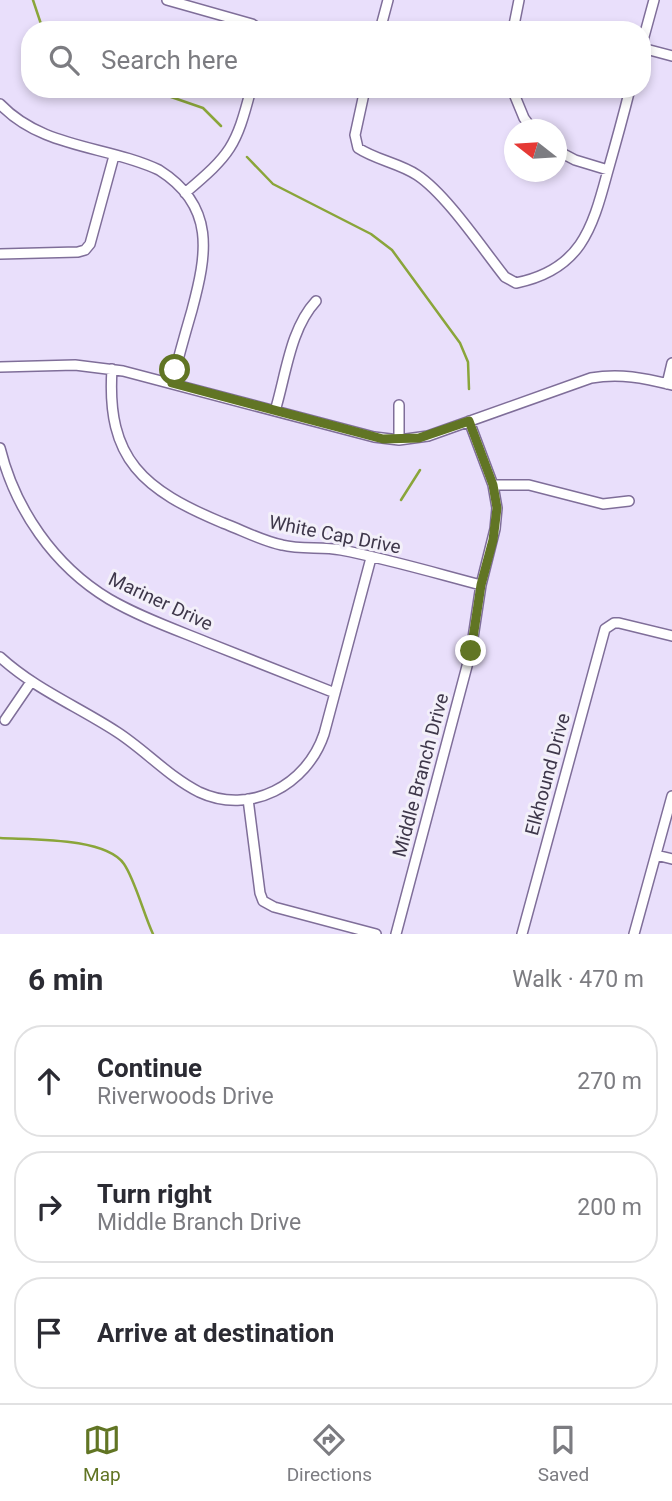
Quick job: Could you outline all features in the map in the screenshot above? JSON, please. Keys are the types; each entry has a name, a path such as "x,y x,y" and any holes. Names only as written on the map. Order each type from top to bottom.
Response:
{"street":[{"path":"167,0 241,21"},
{"path":"382,21 388,0"},
{"path":"515,21 519,0"},
{"path":"649,21 654,0"},
{"path":"651,49 672,56"},
{"path":"185,193 221,161 234,145 248,98"},
{"path":"363,98 355,135 356,145 361,150 411,171 424,180 512,282 520,282 554,269 581,245 594,220 628,98"},
{"path":"516,98 525,119"},
{"path":"0,104 16,119 44,135 159,170 185,193 201,221 205,250 201,278 172,383"},
{"path":"0,254 85,250 90,244 114,156"},
{"path":"567,156 608,170"},
{"path":"275,411 299,326 316,301"},
{"path":"0,367 75,365 113,369 374,437 399,440 428,436 591,378 623,375 669,385 672,363"},
{"name":"White Cap Drive","path":"113,369 111,405 120,439 136,468 160,492 188,508 281,545 332,548 481,585"},
{"path":"399,405 399,440"},
{"name":"Middle Branch Drive","path":"396,934 471,651 481,585 496,519 493,485 469,421"},
{"name":"Mariner Drive","path":"0,447 3,471 22,507 45,541 69,568 97,590 152,620 335,693"},
{"path":"493,485 529,485 603,504 629,501"},
{"path":"0,657 31,682 120,733 190,786 215,797 231,800 275,792 306,768 321,744 371,558"},
{"name":"Elkhound Drive","path":"522,934 602,634 609,625 619,623 672,636"},
{"path":"5,720 31,682"},
{"path":"634,934 672,796"},
{"path":"248,799 263,901 274,907 376,934"},
{"path":"656,855 672,859"}],"waterway":[{"path":"33,0 40,21"},
{"path":"174,98 203,108 221,126"},
{"path":"247,157 273,184 371,234 392,250 460,343 468,362 469,389"},
{"path":"401,500 420,470"},
{"path":"0,838 84,844 114,855 128,871 153,934"}],"route":[{"path":"175,370 172,383 383,439 419,438 469,421 493,485 497,508 471,651"}]}
